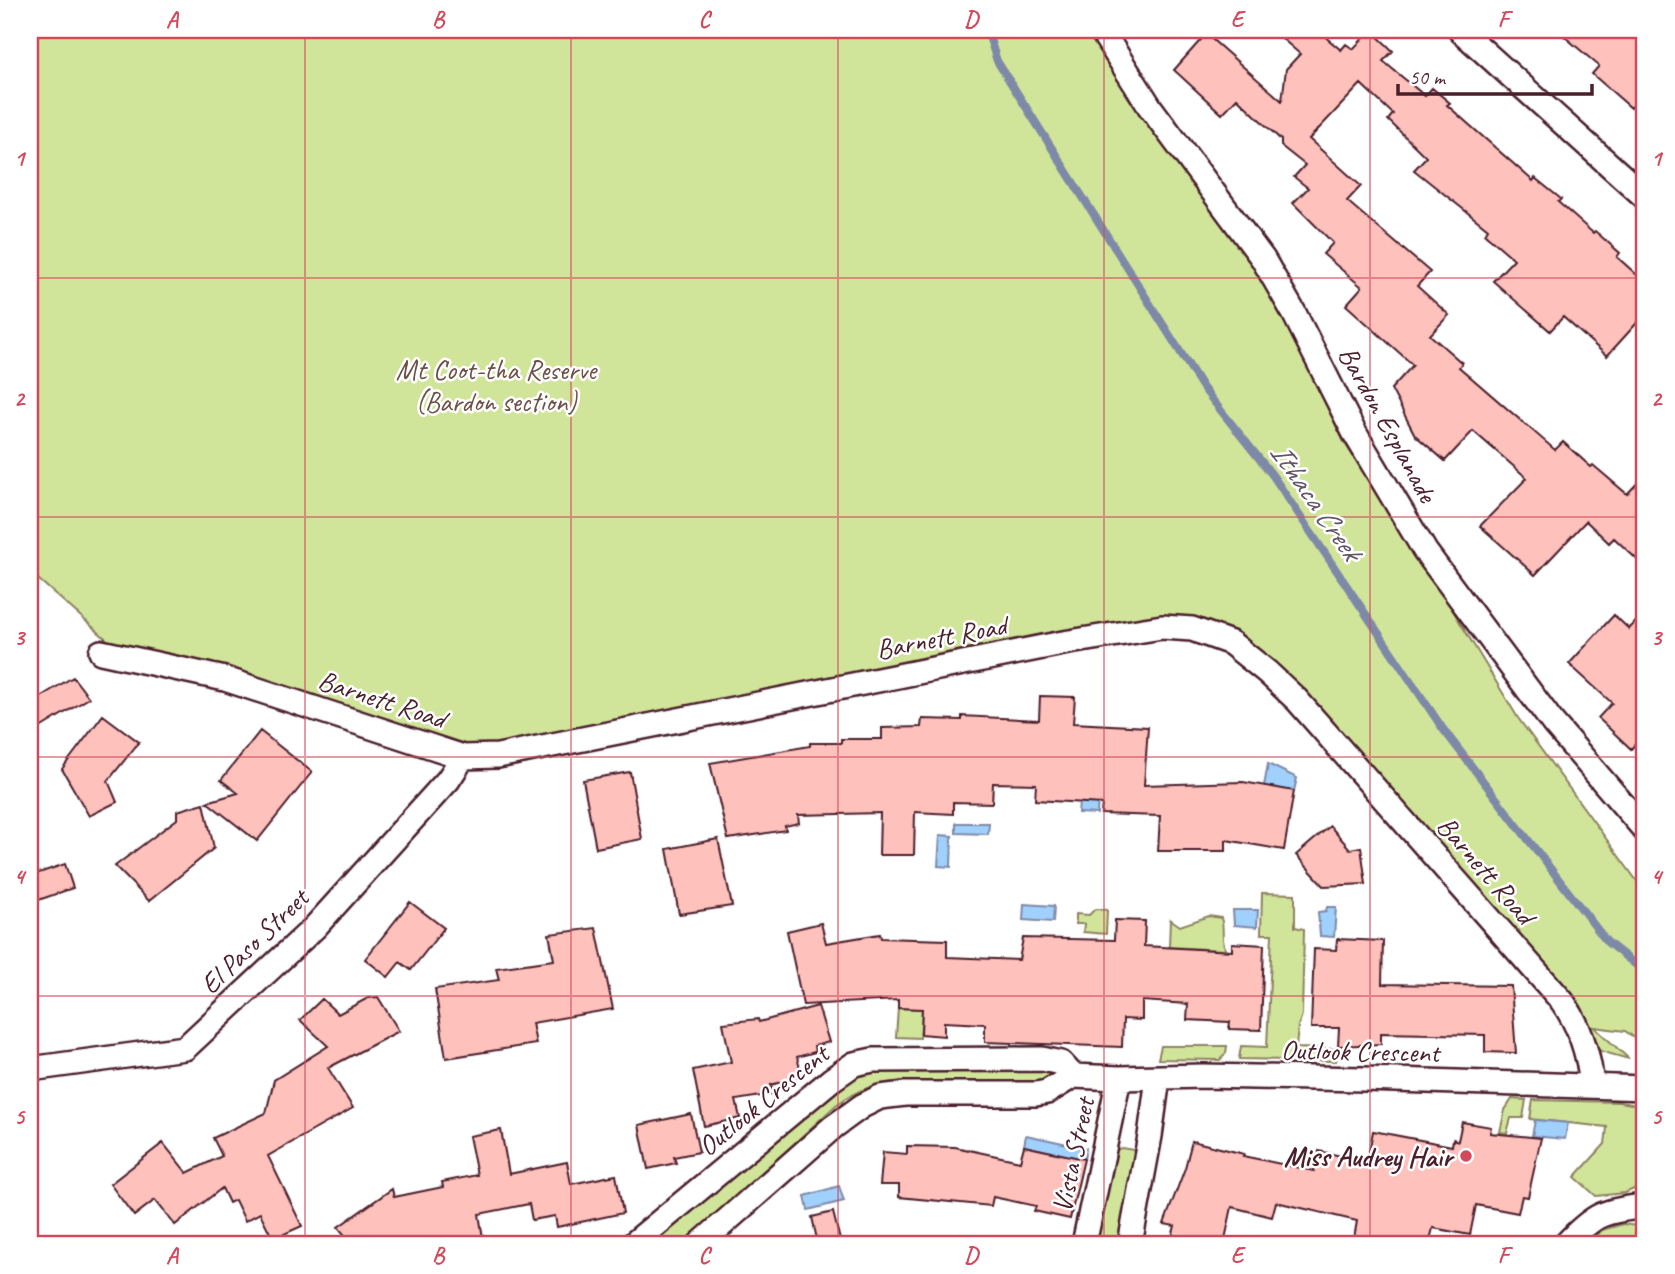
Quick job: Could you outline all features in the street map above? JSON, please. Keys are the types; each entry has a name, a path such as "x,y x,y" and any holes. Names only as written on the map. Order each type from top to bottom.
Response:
{"street":[{"name":"Bardon Esplanade","path":"1101,30 1150,107 1263,259 1294,313 1354,432 1425,551 1553,723 1645,830"},
{"path":"1461,30 1645,197"},
{"name":"Barnett Road","path":"101,652 225,679 463,757 498,755 1063,643 1162,627 1192,629 1231,643 1297,700 1562,1001 1575,1020 1587,1051 1592,1086"},
{"name":"El Paso Street","path":"30,1069 185,1048 315,927 448,780 463,757"},
{"name":"Outlook Crescent","path":"633,1244 831,1080 854,1064 883,1059 1042,1059 1061,1063 1073,1076 1119,1079 1364,1079 1645,1088"},
{"path":"700,1244 833,1127 854,1111 880,1097 905,1094 1047,1093 1073,1076"},
{"path":"1130,1244 1158,1078"},
{"name":"Vista Street","path":"1084,1244 1119,1079"},
{"path":"1566,1244 1599,1215 1645,1206"}],"green space":[{"name":"Mt Coot-tha Reserve (Bardon section)","path":"30,30 1095,30 1257,262 1344,442 1441,591 1518,718 1645,892 1645,1045 1625,1031 1594,1027 1629,1059 1600,1051 1581,1006 1573,996 1213,629 494,748 472,749 112,644 30,572"},
{"path":"1262,893 1295,894 1295,927 1304,929 1302,1015 1296,1048 1339,1049 1336,1061 1239,1059 1241,1046 1267,1047 1272,934 1261,934"},
{"path":"1095,909 1107,910 1106,934 1083,932 1084,924 1076,924 1076,914 1089,915"},
{"path":"1209,916 1221,918 1226,950 1169,947 1170,919 1180,926"},
{"path":"898,1008 922,1009 920,1038 896,1037"},
{"path":"1161,1046 1227,1046 1226,1053 1220,1060 1158,1059"},
{"path":"1044,1067 1061,1071 1053,1080 982,1083 901,1081 869,1087 853,1094 836,1105 685,1244 644,1244 850,1076 869,1070"},
{"path":"1512,1099 1526,1100 1523,1118 1511,1118 1507,1133 1500,1132 1505,1110"},
{"path":"1533,1100 1619,1102 1644,1106 1645,1184 1625,1193 1596,1196 1575,1177 1605,1144 1607,1127 1530,1119"},
{"path":"1122,1148 1133,1150 1137,1155 1118,1244 1092,1244 1115,1154"},
{"path":"1623,1224 1637,1226 1635,1235 1642,1244 1589,1244 1602,1230"}],"water":[{"path":"1268,764 1297,778 1294,791 1264,786"},
{"path":"1081,779 1099,780 1097,814 1078,813"},
{"path":"956,823 989,823 988,834 956,833"},
{"path":"940,835 952,836 951,867 938,866"},
{"path":"1024,904 1054,906 1053,922 1023,920"},
{"path":"1327,907 1336,907 1334,937 1320,936 1318,912 1326,911"},
{"path":"1233,910 1258,910 1257,927 1234,925"},
{"path":"1535,1120 1568,1123 1565,1139 1532,1136"},
{"path":"1026,1135 1086,1148 1084,1159 1024,1146"},
{"path":"839,1186 844,1201 808,1210 805,1196"}],"building":[{"path":"1272,30 1317,30 1341,50 1346,44 1353,49 1371,30 1393,51 1383,61 1425,96 1432,88 1450,103 1447,105 1533,181 1535,178 1561,199 1558,202 1620,253 1617,257 1645,282 1645,314 1607,356 1563,317 1550,331 1493,281 1514,259 1485,234 1488,229 1414,170 1426,157 1388,120 1393,114 1361,84 1309,139 1361,186 1347,201 1430,272 1417,286 1449,315 1430,335 1462,363 1459,367 1555,450 1563,442 1627,494 1645,475 1645,567 1614,538 1609,543 1586,521 1535,575 1480,526 1527,478 1473,431 1445,461 1415,435 1391,389 1413,365 1346,305 1362,287 1323,254 1333,243 1293,203 1308,188 1294,177 1305,165 1281,146 1281,140 1237,98 1222,114 1174,70 1206,34 1282,101 1286,69 1300,54"},
{"path":"1557,30 1645,30 1645,92 1631,108 1592,74 1599,66"},
{"path":"1645,612 1645,733 1631,749 1598,718 1612,703 1569,664 1614,615 1629,629"},
{"path":"73,677 89,698 30,734 30,703"},
{"path":"1040,696 1075,697 1073,723 1148,727 1144,785 1243,782 1294,791 1284,850 1226,840 1226,851 1158,851 1160,816 1101,814 1102,804 1035,800 1036,784 993,783 992,803 953,802 953,814 915,812 914,855 879,855 880,813 798,815 799,823 785,826 786,830 728,839 710,763 810,746 810,743 841,743 841,739 882,739 882,728 921,727 922,719 962,720 962,716 1039,720"},
{"path":"103,715 139,742 108,781 117,802 89,816 62,769"},
{"path":"260,731 312,772 257,841 207,802 238,793 221,780"},
{"path":"630,772 642,839 596,848 583,780"},
{"path":"204,803 214,848 149,901 115,866 177,819 177,811"},
{"path":"1330,826 1350,849 1361,847 1366,884 1324,886 1296,855"},
{"path":"718,839 732,906 679,914 667,849"},
{"path":"65,864 73,888 30,903 30,876"},
{"path":"410,902 444,928 411,970 400,962 388,977 365,959"},
{"path":"1115,920 1145,921 1144,946 1232,951 1232,943 1264,945 1261,1030 1229,1029 1230,1022 1187,1020 1188,1004 1142,1001 1142,1020 1123,1019 1122,1047 985,1042 985,1024 944,1022 944,1036 921,1034 922,1009 898,1008 898,1000 803,1005 787,931 821,923 826,943 880,934 881,938 947,940 947,957 1019,960 1023,938 1114,940"},
{"path":"596,928 613,1009 532,1023 536,1044 446,1058 435,989 499,980 496,968 554,960 549,934"},
{"path":"1337,939 1383,941 1382,984 1511,986 1516,1053 1485,1052 1485,1035 1381,1033 1381,1044 1338,1046 1339,1028 1311,1028 1314,949 1336,950"},
{"path":"378,997 399,1031 328,1068 353,1108 268,1156 302,1226 273,1239 260,1213 245,1221 235,1200 229,1203 222,1188 175,1225 155,1200 134,1216 110,1184 163,1143 187,1173 222,1156 213,1138 266,1113 274,1080 328,1046 300,1020 322,999 338,1014 368,998"},
{"path":"818,1006 829,1042 814,1046 815,1052 797,1057 802,1076 771,1085 773,1094 736,1100 740,1118 704,1126 693,1070 731,1062 723,1023 758,1019 759,1022"},
{"path":"691,1114 699,1152 674,1157 676,1163 648,1169 639,1125"},
{"path":"1462,1122 1491,1127 1490,1133 1541,1138 1528,1197 1522,1196 1518,1213 1476,1205 1470,1235 1433,1228 1429,1244 1353,1244 1357,1221 1276,1202 1272,1217 1232,1207 1224,1244 1170,1244 1175,1226 1164,1224 1192,1141 1244,1154 1243,1156 1314,1171 1319,1151 1367,1162 1373,1131 1452,1146 1453,1139 1458,1141"},
{"path":"501,1130 509,1174 567,1162 571,1184 616,1175 623,1213 557,1227 555,1216 532,1220 529,1204 479,1214 484,1244 352,1244 338,1227 392,1189 394,1197 443,1187 442,1182 477,1175 469,1136"},
{"path":"907,1146 955,1147 1020,1161 1024,1146 1084,1159 1070,1219 1034,1211 1036,1206 993,1197 991,1206 899,1197 899,1185 880,1185 883,1152 907,1154"},
{"path":"833,1212 841,1244 818,1244 812,1217"}],"waterway":[{"name":"Ithaca Creek","path":"987,30 997,61 1203,388 1273,476 1443,729 1607,942 1645,972"}],"place":[{"name":"Miss Audrey Hair","path":"1466,1156"}]}
